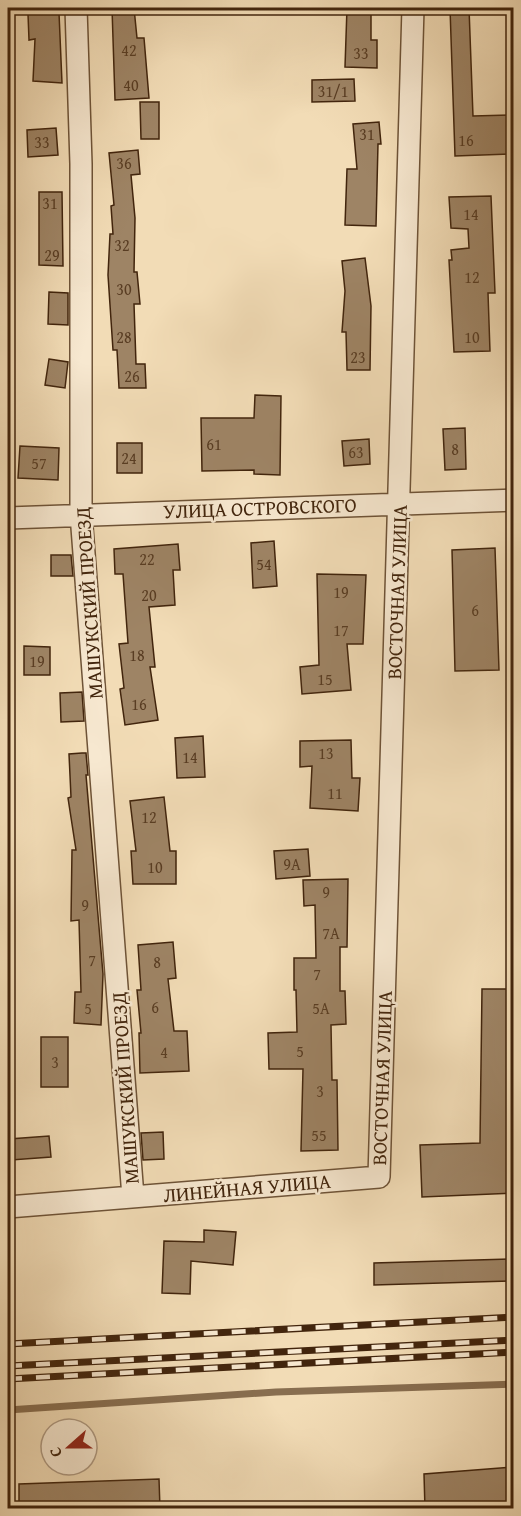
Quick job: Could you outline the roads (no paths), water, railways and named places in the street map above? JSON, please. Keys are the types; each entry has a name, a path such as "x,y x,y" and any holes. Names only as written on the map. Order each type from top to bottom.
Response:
{"street":[{"name":"МАШУКСКИЙ ПРОЕЗД","path":"76,8 81,164 81,514 133,1197"},
{"name":"ВОСТОЧНАЯ УЛИЦА","path":"378,1177 400,503 413,8"},
{"name":"УЛИЦА ОСТРОВСКОГО","path":"8,518 513,500"},
{"name":"ЛИНЕЙНАЯ УЛИЦА","path":"8,1207 378,1177"}],"waterway":[{"path":"8,1410 276,1392 514,1384"}],"railway":[{"path":"8,1344 514,1317"},
{"path":"8,1366 514,1340"},
{"path":"8,1379 514,1352"}]}
